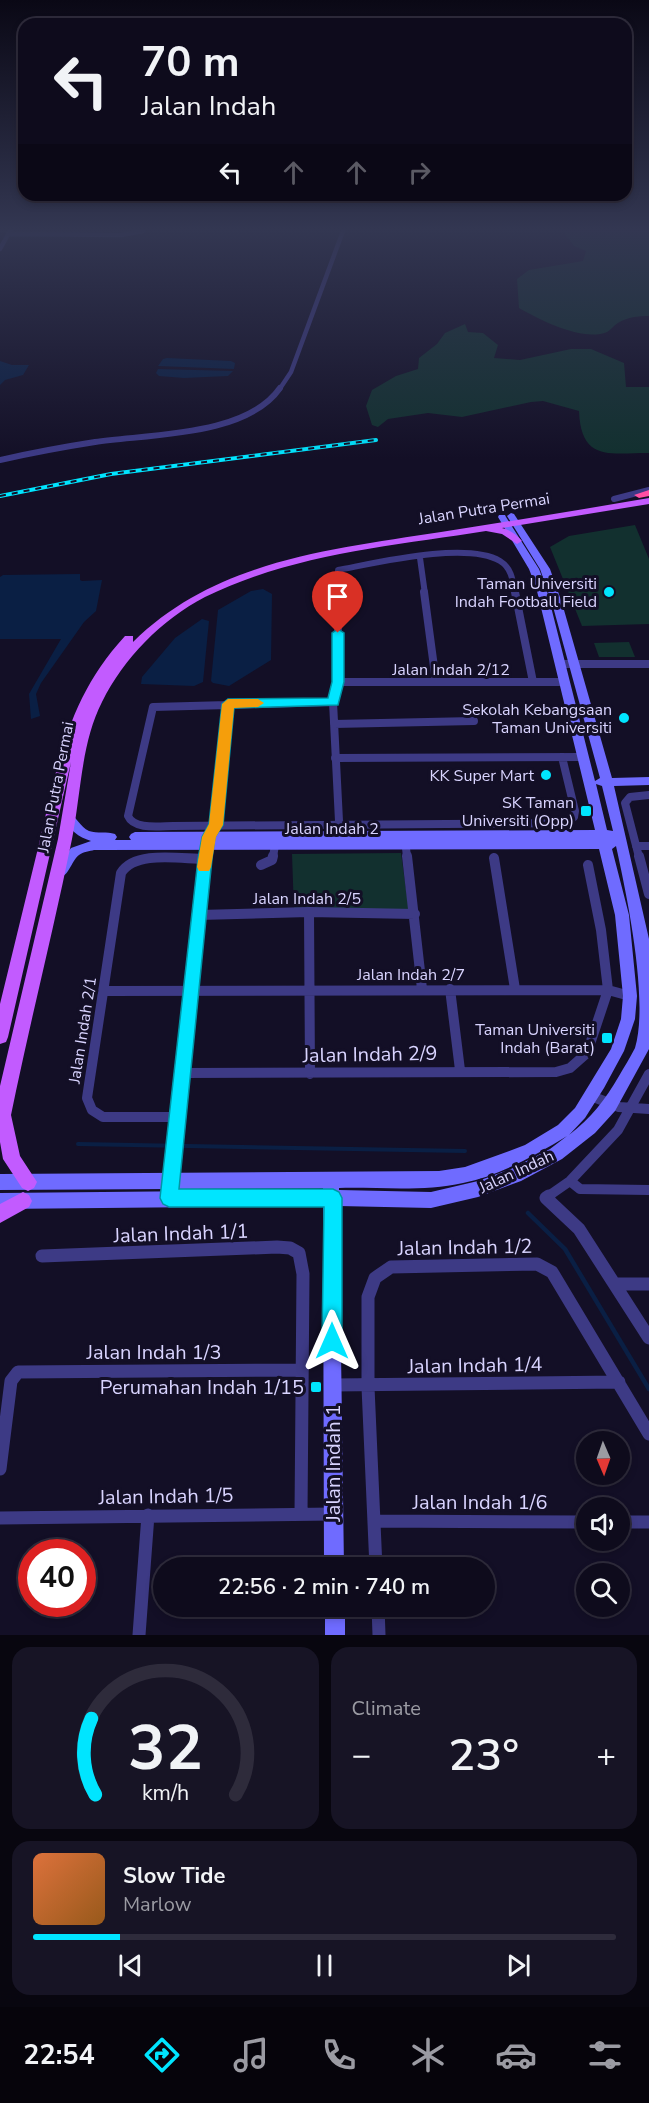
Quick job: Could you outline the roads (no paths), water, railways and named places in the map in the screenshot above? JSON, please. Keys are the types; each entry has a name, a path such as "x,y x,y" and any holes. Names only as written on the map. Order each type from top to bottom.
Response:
{"main road":[{"name":"Jalan Putra Permai","path":"0,1037 70,737 87,693 116,652 155,617 193,591 228,574 284,556 647,494"},
{"name":"Jalan Putra Permai","path":"2,1118 57,877 84,731 97,697 110,676 134,646 172,613 231,580 290,561 474,529 509,519 546,518 647,494"},
{"path":"474,529 501,531 521,539 531,526 546,518"},
{"path":"2,1118 12,1159 28,1182"},
{"path":"0,1214 23,1201"}],"street":[{"path":"0,460 96,442 213,426 263,406 280,391 291,372 315,307"},
{"name":"Jalan Indah","path":"0,1201 169,1198 431,1200 478,1189 515,1175 556,1154 590,1128 610,1106 642,1049 648,1024 649,1000 641,927 607,782 557,603 545,569 521,539 509,519"},
{"name":"Jalan Indah","path":"0,1182 439,1179 465,1175 530,1150 563,1130 580,1113 617,1051 628,1018 630,996 621,915 590,782 538,579 521,539"},
{"path":"339,835 333,702 338,682 338,570 444,554 473,554 502,560 511,573 534,682"},
{"path":"420,558 436,682"},
{"path":"560,664 649,664"},
{"name":"Jalan Indah 2/12","path":"338,682 564,682"},
{"path":"333,702 153,707 129,816 133,824 216,825 339,835 561,823 572,820 575,811 562,757"},
{"path":"169,1198 205,859 208,841 216,825 228,704"},
{"path":"571,708 585,707"},
{"path":"334,724 474,721"},
{"path":"335,758 584,757"},
{"path":"590,782 649,781"},
{"path":"649,795 635,795 625,803 649,894"},
{"name":"Jalan Indah 2","path":"69,818 77,829 87,836 275,845 339,835"},
{"name":"Jalan Indah 2","path":"57,877 70,856 81,848 109,845 339,835 405,841 620,839"},
{"path":"405,841 422,989"},
{"path":"261,865 272,860 275,845"},
{"path":"636,846 649,846"},
{"name":"Jalan Indah 2/1","path":"178,1117 103,1116 94,1113 88,1106 89,1078 121,873 124,866 142,858 205,859"},
{"path":"494,858 515,989"},
{"path":"588,865 601,930 608,990"},
{"path":"309,912 310,1074"},
{"name":"Jalan Indah 2/5","path":"199,915 309,912 415,914"},
{"path":"450,989 460,1070"},
{"name":"Jalan Indah 2/7","path":"103,991 515,989 608,990 630,996"},
{"name":"Jalan Indah 2/9","path":"184,1073 310,1074 460,1070 556,1072 570,1068 587,1053 608,990"},
{"path":"649,1074 618,1130 570,1181 548,1194 548,1202 579,1229 649,1338"},
{"path":"591,1096 610,1106 630,1110 649,1109"},
{"name":"Jalan Indah 1","path":"332,1179 334,1557"},
{"path":"570,1181 580,1189 649,1190"},
{"name":"Jalan Indah 1/1","path":"42,1256 290,1248 299,1253 303,1274"},
{"name":"Jalan Indah 1/2","path":"376,1557 368,1387 368,1296 371,1283 379,1271 391,1267 537,1264 545,1267 557,1280 619,1382"},
{"path":"301,1514 303,1274"},
{"path":"616,1284 649,1284"},
{"name":"Jalan Indah 1/3","path":"10,1381 18,1372 301,1370"},
{"path":"0,1469 10,1381"},
{"path":"619,1382 649,1434"},
{"name":"Jalan Indah 1/4","path":"332,1385 368,1387 619,1382"},
{"name":"Jalan Indah 1/5","path":"0,1518 333,1514"},
{"path":"139,1635 148,1515"},
{"name":"Jalan Indah 1/6","path":"374,1521 576,1522"},
{"path":"630,1522 649,1522"},
{"path":"335,1617 335,1635"},
{"path":"378,1617 379,1635"}],"water":[{"path":"163,359 235,363 234,369 158,366"},
{"path":"0,361 12,365 29,365 23,375 5,380 0,385"},
{"path":"158,369 233,371 228,376 184,378 159,376 156,373"},
{"path":"80,574 82,581 102,580 96,611 84,622 41,683 36,694 40,716 31,719 29,694 61,639 0,639 0,577 3,575"},
{"path":"263,589 272,594 271,660 229,686 213,683 211,681 218,610 251,591"},
{"path":"202,619 209,621 203,682 194,686 141,684 142,677 175,638"}],"waterway":[{"path":"78,1144 465,1151"},
{"path":"528,1213 565,1249 649,1389"}],"railway":[{"path":"0,496 111,474 376,440"}],"place":[{"name":"Taman Universiti Indah Football Field","path":"609,592"},
{"name":"Sekolah Kebangsaan Taman Universiti","path":"624,718"},
{"name":"KK Super Mart","path":"546,775"},
{"name":"SK Taman Universiti (Opp)","path":"586,811"},
{"name":"Taman Universiti Indah (Barat)","path":"607,1038"},
{"name":"Perumahan Indah 1/15","path":"316,1387"}]}
